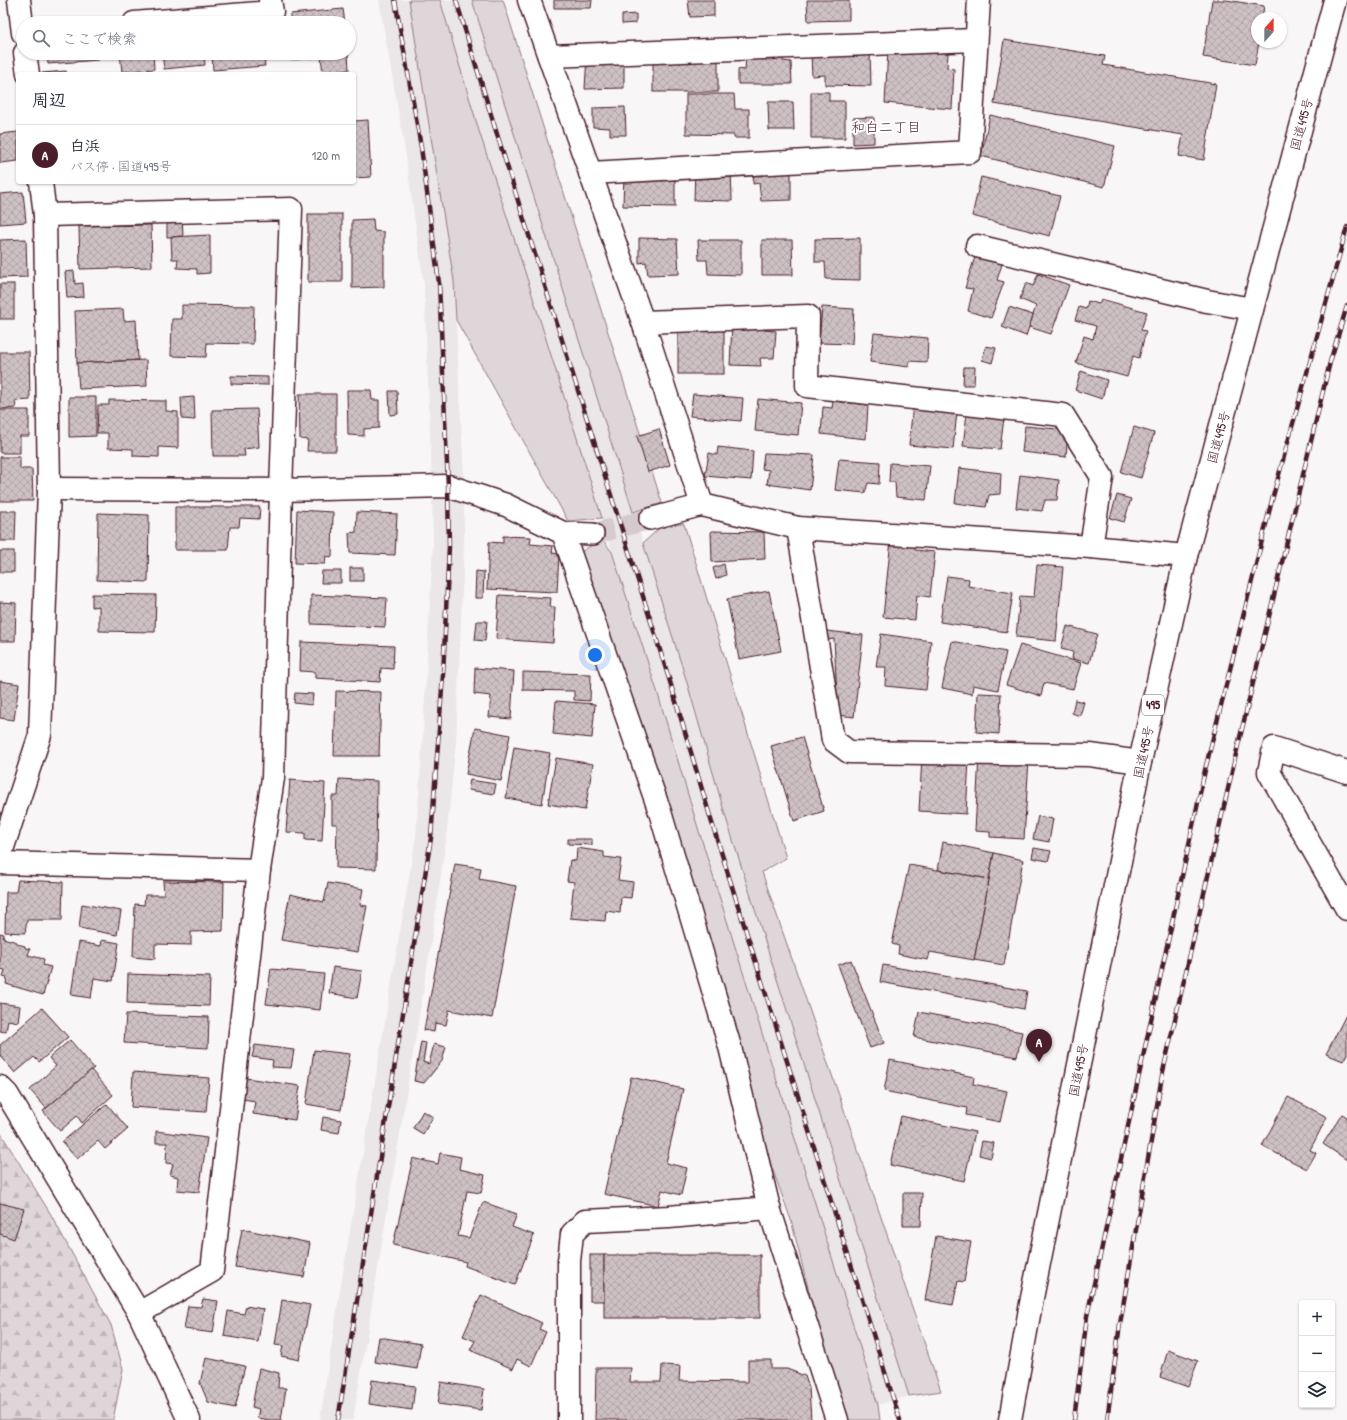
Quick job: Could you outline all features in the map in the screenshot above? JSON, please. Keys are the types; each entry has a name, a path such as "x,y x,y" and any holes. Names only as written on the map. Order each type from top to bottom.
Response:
{"main road":[{"path":"19,0 21,16"},
{"path":"222,16 272,12 270,0"},
{"path":"528,0 643,322 702,505 798,528 1091,547 1186,556"},
{"path":"590,173 970,152 979,0"},
{"name":"国道495号","path":"1010,1420 1034,1291 1140,762 1186,556 1335,0"},
{"path":"549,56 976,40"},
{"path":"26,60 28,72"},
{"path":"0,856 40,735 49,489 45,215 41,184"},
{"path":"45,215 291,208 280,490 273,778 259,870 212,1271 139,1313"},
{"path":"978,246 1208,301 1252,309"},
{"path":"643,322 808,316 807,386 1063,415 1102,477 1091,547"},
{"path":"49,489 280,490 448,486 506,505 563,533 660,812 730,1047 769,1208 837,1420"},
{"path":"798,528 833,740 849,752 1090,755 1140,762"},
{"path":"1347,772 1274,748 1269,772 1347,909"},
{"path":"0,863 259,870"},
{"path":"0,1087 7,1094 139,1313 189,1420"},
{"path":"569,1420 569,1261 572,1234 585,1221 669,1217 769,1208"}],"street":[{"path":"650,519 702,505"},
{"path":"563,533 593,534"}],"shaded area":[{"path":"379,0 411,0 437,144 454,281 464,481 464,546 456,741 446,840 430,949 353,1420 320,1420 339,1297 416,836 433,545 432,479 424,285 405,150"},
{"path":"440,0 472,0 686,679 726,818 909,1396 878,1405 698,828 657,691 480,134"}],"green space":[{"path":"409,0 440,0 480,134 602,518 568,521 456,320 454,281"},
{"path":"472,0 503,0 662,503 633,512"},
{"path":"684,524 786,858 762,872 941,1391 909,1396 726,818 686,679 643,543 663,525"},
{"path":"602,539 612,552 657,691 698,828 878,1405 880,1420 844,1420 791,1220 771,1165 746,1072 576,555"},
{"path":"0,1132 50,1213 111,1325 123,1369 113,1420 0,1420"}],"building":[{"path":"554,0 592,0 591,8 554,8"},
{"path":"688,0 714,0 714,16 690,17"},
{"path":"807,0 849,0 849,20 808,21"},
{"path":"1212,0 1226,0 1264,6 1263,12 1251,12 1251,48 1258,48 1255,65 1203,57"},
{"path":"343,9 344,16 290,16 290,14"},
{"path":"636,14 636,23 622,24 622,15"},
{"path":"1004,40 1105,56 1103,65 1216,84 1204,160 1179,156 1183,135 994,104"},
{"path":"888,50 948,53 947,68 954,69 952,109 885,103"},
{"path":"870,52 871,86 825,85 825,75 812,76 811,54"},
{"path":"624,54 624,88 585,89 587,55"},
{"path":"746,56 783,56 783,61 791,62 792,84 738,84 738,69 745,70"},
{"path":"653,57 718,57 718,92 653,92"},
{"path":"48,60 98,60 48,64"},
{"path":"121,60 153,60 154,69 122,72"},
{"path":"163,60 205,60 205,65 164,69"},
{"path":"212,60 264,60 265,66 213,70"},
{"path":"321,60 348,60 349,70 323,72"},
{"path":"811,92 829,92 829,101 845,101 845,138 811,138"},
{"path":"686,94 734,94 735,109 749,109 749,138 734,138 734,135 686,134"},
{"path":"768,102 793,102 794,130 769,130"},
{"path":"625,107 626,135 610,135 610,128 593,127 593,108"},
{"path":"990,115 1115,146 1104,187 981,156"},
{"path":"874,117 874,143 853,144 853,118"},
{"path":"368,120 371,177 356,178 356,121"},
{"path":"16,132 16,161 0,163 0,134"},
{"path":"695,168 731,168 732,201 694,200"},
{"path":"754,168 791,168 791,200 761,201 759,183 753,184"},
{"path":"624,173 675,173 675,207 623,206"},
{"path":"981,177 1060,196 1050,236 972,216"},
{"path":"23,192 26,222 0,224 0,194"},
{"path":"308,214 342,214 342,282 308,282"},
{"path":"167,216 182,216 183,236 167,237"},
{"path":"373,219 374,231 384,232 384,287 352,288 352,220"},
{"path":"151,225 152,267 80,269 79,226"},
{"path":"210,235 210,273 197,274 197,269 177,268 178,259 172,259 171,237"},
{"path":"639,238 677,239 679,274 648,275 646,262 639,263"},
{"path":"860,238 860,280 826,279 825,262 815,262 815,239"},
{"path":"26,239 27,277 0,278 0,240"},
{"path":"698,240 741,240 741,275 708,274 707,260 699,260"},
{"path":"762,240 792,240 793,275 762,275"},
{"path":"976,254 1002,264 997,280 1004,282 991,318 968,311 973,289 965,288"},
{"path":"74,271 75,284 83,283 84,297 67,298 65,272"},
{"path":"1038,274 1069,285 1051,334 1029,327 1036,306 1020,299 1026,283 1033,286"},
{"path":"0,284 14,284 14,319 0,319"},
{"path":"1101,299 1147,312 1141,330 1146,331 1139,358 1133,356 1127,377 1076,363 1084,336 1093,339 1096,326 1075,320 1079,307 1086,309 1088,301 1099,304"},
{"path":"182,305 254,306 253,344 207,343 206,357 171,356 172,319 182,319"},
{"path":"822,307 854,309 852,344 819,343"},
{"path":"1009,307 1033,315 1026,336 1002,327"},
{"path":"123,309 124,321 136,320 138,360 77,363 75,311"},
{"path":"764,323 764,330 776,331 774,358 760,358 761,366 730,365 732,324"},
{"path":"678,327 724,327 724,374 678,374"},
{"path":"874,333 928,338 927,362 909,361 909,367 870,362"},
{"path":"986,346 996,348 992,363 982,360"},
{"path":"0,352 29,352 30,400 15,401 16,408 0,409"},
{"path":"146,360 147,386 79,389 77,363"},
{"path":"964,367 975,367 974,385 963,385"},
{"path":"1081,371 1107,380 1102,399 1075,390"},
{"path":"231,376 268,377 268,385 231,384"},
{"path":"347,390 371,390 372,400 379,400 379,428 364,429 364,436 348,435"},
{"path":"389,391 397,391 398,414 390,415"},
{"path":"299,394 336,394 336,451 307,451 308,440 300,439"},
{"path":"693,394 743,398 741,421 690,416"},
{"path":"69,397 96,397 96,436 69,437"},
{"path":"194,397 195,420 182,419 181,398"},
{"path":"758,399 801,403 798,435 755,431"},
{"path":"109,400 166,401 166,411 178,412 178,448 159,447 159,457 133,456 133,449 108,448 108,433 97,433 98,405 109,405"},
{"path":"833,401 868,405 866,439 821,434 823,407 832,408"},
{"path":"913,403 957,412 953,449 909,445"},
{"path":"257,409 259,447 244,449 245,456 213,456 212,410"},
{"path":"0,410 29,410 29,436 20,436 20,453 0,453"},
{"path":"967,413 1004,418 1000,449 963,446"},
{"path":"1025,426 1068,430 1066,457 1022,452"},
{"path":"1134,427 1154,433 1141,478 1121,472"},
{"path":"659,429 670,465 648,472 637,436"},
{"path":"718,447 753,451 751,480 705,476 709,453 717,455"},
{"path":"764,453 814,455 810,490 767,484 769,470 762,469"},
{"path":"0,457 20,457 20,469 32,469 33,501 0,501"},
{"path":"839,459 880,462 879,484 868,483 865,493 835,490"},
{"path":"890,463 930,466 926,500 896,497 895,482 889,482"},
{"path":"959,468 1001,473 1000,494 989,495 986,507 955,503"},
{"path":"1020,475 1059,480 1057,500 1045,500 1042,511 1016,508"},
{"path":"1117,495 1131,499 1124,522 1110,518"},
{"path":"175,507 260,507 259,519 240,518 239,527 230,527 228,550 175,550"},
{"path":"297,510 333,512 332,557 326,556 325,564 295,563"},
{"path":"0,511 16,511 15,541 0,541"},
{"path":"357,512 397,514 395,555 350,553 349,533 356,532"},
{"path":"98,513 149,515 148,582 97,580"},
{"path":"711,531 764,532 765,559 712,562"},
{"path":"503,536 531,537 530,544 553,546 552,553 559,554 557,592 487,589 489,542 503,543"},
{"path":"891,540 915,542 915,550 935,552 930,597 917,595 915,620 883,617"},
{"path":"0,551 14,551 14,572 0,572"},
{"path":"724,564 726,575 716,579 713,568"},
{"path":"1037,565 1063,567 1056,641 1016,637 1020,596 1034,597"},
{"path":"350,568 363,568 363,581 350,581"},
{"path":"322,571 341,571 341,583 321,583"},
{"path":"476,571 484,572 483,598 475,598"},
{"path":"947,576 969,579 968,586 1013,593 1007,632 940,622"},
{"path":"769,591 781,651 739,659 727,599"},
{"path":"92,594 156,595 155,632 99,631 99,606 92,607"},
{"path":"311,595 387,598 385,627 311,624"},
{"path":"499,595 551,598 550,607 555,607 553,643 496,639"},
{"path":"0,602 16,603 15,641 0,641"},
{"path":"477,621 487,621 485,641 475,640"},
{"path":"1067,626 1097,634 1089,663 1072,659 1073,652 1061,649"},
{"path":"826,631 863,635 854,717 838,715 834,639 827,640"},
{"path":"881,634 931,641 926,690 885,686 886,667 876,667"},
{"path":"952,641 1006,652 998,690 973,685 972,694 942,688"},
{"path":"301,642 394,646 393,669 381,668 380,682 315,678 315,672 300,671"},
{"path":"1020,645 1081,663 1073,689 1044,683 1041,696 1006,685"},
{"path":"475,668 514,671 511,719 489,717 491,696 474,694"},
{"path":"523,672 591,674 590,701 574,700 574,691 523,690"},
{"path":"0,681 19,684 14,720 0,718"},
{"path":"336,691 381,692 379,756 334,756"},
{"path":"295,693 313,694 312,705 294,703"},
{"path":"978,693 1001,694 999,734 976,732"},
{"path":"1075,700 1084,702 1080,716 1072,713"},
{"path":"556,701 595,704 592,738 553,734"},
{"path":"475,728 510,735 501,781 466,774"},
{"path":"802,737 824,811 794,821 771,746"},
{"path":"514,747 550,753 542,804 506,798"},
{"path":"979,756 1029,759 1024,839 990,837 990,832 975,831"},
{"path":"922,757 969,760 966,814 919,811"},
{"path":"556,758 593,764 585,810 548,804"},
{"path":"339,779 377,781 376,869 336,868 337,824 332,824 332,796 338,796"},
{"path":"290,780 325,783 322,841 305,840 305,833 286,832"},
{"path":"470,780 496,784 494,794 468,790"},
{"path":"1038,816 1053,819 1049,842 1033,839"},
{"path":"568,839 592,839 592,845 568,844"},
{"path":"943,842 994,853 989,879 938,870"},
{"path":"577,848 604,852 604,857 621,859 618,880 633,882 631,898 621,897 620,913 606,911 605,921 570,918 574,882 567,881 570,860 576,861"},
{"path":"1034,848 1051,851 1048,861 1032,858"},
{"path":"994,853 1023,860 1004,965 974,960"},
{"path":"455,864 481,868 479,879 516,886 492,1018 449,1010 446,1025 435,1023 434,1032 424,1030"},
{"path":"909,865 989,879 974,960 930,952 928,960 898,954 899,946 892,944"},
{"path":"18,880 63,882 62,920 27,920 25,933 5,932 6,892 16,892"},
{"path":"163,881 224,882 223,931 191,932 191,945 155,944 155,959 133,957 135,904 144,905 145,895 164,895"},
{"path":"328,883 363,889 360,905 367,906 358,952 281,940 290,894 324,902"},
{"path":"82,904 121,911 117,935 79,928"},
{"path":"0,933 4,934 3,938 17,942 17,944 30,949 28,955 44,959 43,965 51,967 43,995 6,984 7,978 3,977 5,970 0,969"},
{"path":"102,940 119,943 113,981 94,978 91,998 71,995 79,942 101,946"},
{"path":"851,960 884,1043 870,1048 838,965"},
{"path":"883,965 1027,991 1024,1009 880,982"},
{"path":"333,967 362,971 357,998 329,993"},
{"path":"271,969 324,974 320,1010 266,1004"},
{"path":"128,974 210,977 209,1006 127,1003"},
{"path":"0,1003 20,1006 18,1022 8,1020 6,1032 0,1031"},
{"path":"42,1008 68,1037 39,1062 34,1057 15,1073 0,1055 0,1045"},
{"path":"919,1012 1022,1032 1017,1057 914,1037"},
{"path":"1347,1013 1347,1054 1343,1061 1326,1054"},
{"path":"126,1014 209,1017 208,1048 124,1043"},
{"path":"70,1040 94,1068 46,1108 30,1090 56,1066 49,1058"},
{"path":"421,1042 426,1043 423,1062 429,1064 434,1044 446,1047 442,1061 424,1083 414,1081"},
{"path":"255,1045 294,1050 291,1068 272,1067 273,1060 252,1057"},
{"path":"314,1050 350,1054 341,1110 306,1104"},
{"path":"890,1060 974,1077 973,1084 1007,1091 1000,1122 966,1115 967,1108 884,1091"},
{"path":"91,1070 113,1095 82,1123 77,1116 60,1131 43,1111"},
{"path":"133,1072 209,1078 206,1112 131,1107"},
{"path":"631,1077 683,1089 666,1163 687,1168 681,1195 662,1190 658,1206 604,1194"},
{"path":"246,1078 300,1086 295,1120 253,1114 255,1101 243,1099"},
{"path":"1288,1097 1327,1117 1310,1150 1316,1153 1307,1169 1262,1146"},
{"path":"107,1104 128,1129 105,1149 98,1141 77,1159 62,1142"},
{"path":"423,1111 433,1117 423,1134 413,1128"},
{"path":"1342,1114 1347,1117 1347,1160 1323,1144"},
{"path":"901,1116 975,1132 964,1181 890,1165"},
{"path":"323,1117 341,1120 339,1133 321,1130"},
{"path":"156,1131 207,1138 199,1192 177,1190 178,1177 170,1175 173,1164 166,1163 167,1143 156,1143"},
{"path":"982,1141 994,1143 991,1158 979,1155"},
{"path":"440,1153 461,1157 459,1169 485,1175 481,1193 467,1191 458,1236 469,1238 483,1202 517,1214 512,1227 534,1235 515,1285 465,1266 466,1262 393,1245 413,1158 438,1164"},
{"path":"903,1193 922,1193 921,1226 903,1226"},
{"path":"0,1203 24,1209 14,1239 0,1234"},
{"path":"242,1229 310,1243 304,1277 235,1267"},
{"path":"936,1236 971,1242 964,1282 958,1281 953,1305 925,1300"},
{"path":"590,1255 604,1255 604,1301 590,1301"},
{"path":"604,1255 760,1255 760,1318 604,1318"},
{"path":"481,1295 542,1323 539,1329 546,1332 531,1366 517,1359 513,1369 470,1350 475,1341 463,1336"},
{"path":"203,1299 218,1301 213,1333 184,1329 188,1306 201,1307"},
{"path":"282,1300 310,1305 299,1360 281,1356 283,1346 275,1345"},
{"path":"246,1306 263,1309 258,1342 224,1336 228,1311 244,1314"},
{"path":"379,1337 421,1344 417,1369 375,1362"},
{"path":"1168,1350 1198,1361 1188,1387 1160,1377"},
{"path":"206,1358 245,1366 235,1408 208,1402 200,1383"},
{"path":"748,1360 771,1360 771,1369 787,1369 805,1376 809,1388 811,1420 595,1420 596,1368 631,1368 630,1382 661,1382 662,1365 680,1366 679,1381 748,1382"},
{"path":"259,1368 279,1373 278,1388 286,1388 281,1420 257,1418 259,1409 252,1407"},
{"path":"372,1380 415,1386 412,1410 369,1404"},
{"path":"441,1382 484,1389 481,1410 438,1404"}],"tunnel":[{"path":"593,534 650,519"}],"railway":[{"path":"338,1420 431,838 443,675 449,546 448,486 439,283 421,147 395,0"},
{"path":"456,0 671,685 712,823 900,1420"},
{"path":"1074,1420 1087,1316 1205,770 1272,500 1347,227"},
{"path":"1107,1420 1120,1324 1162,1076 1236,754 1330,362 1347,306"}],"place":[{"name":"白浜","path":"1039,1062"}],"district":[{"name":"和白二丁目","path":"886,127"}]}
